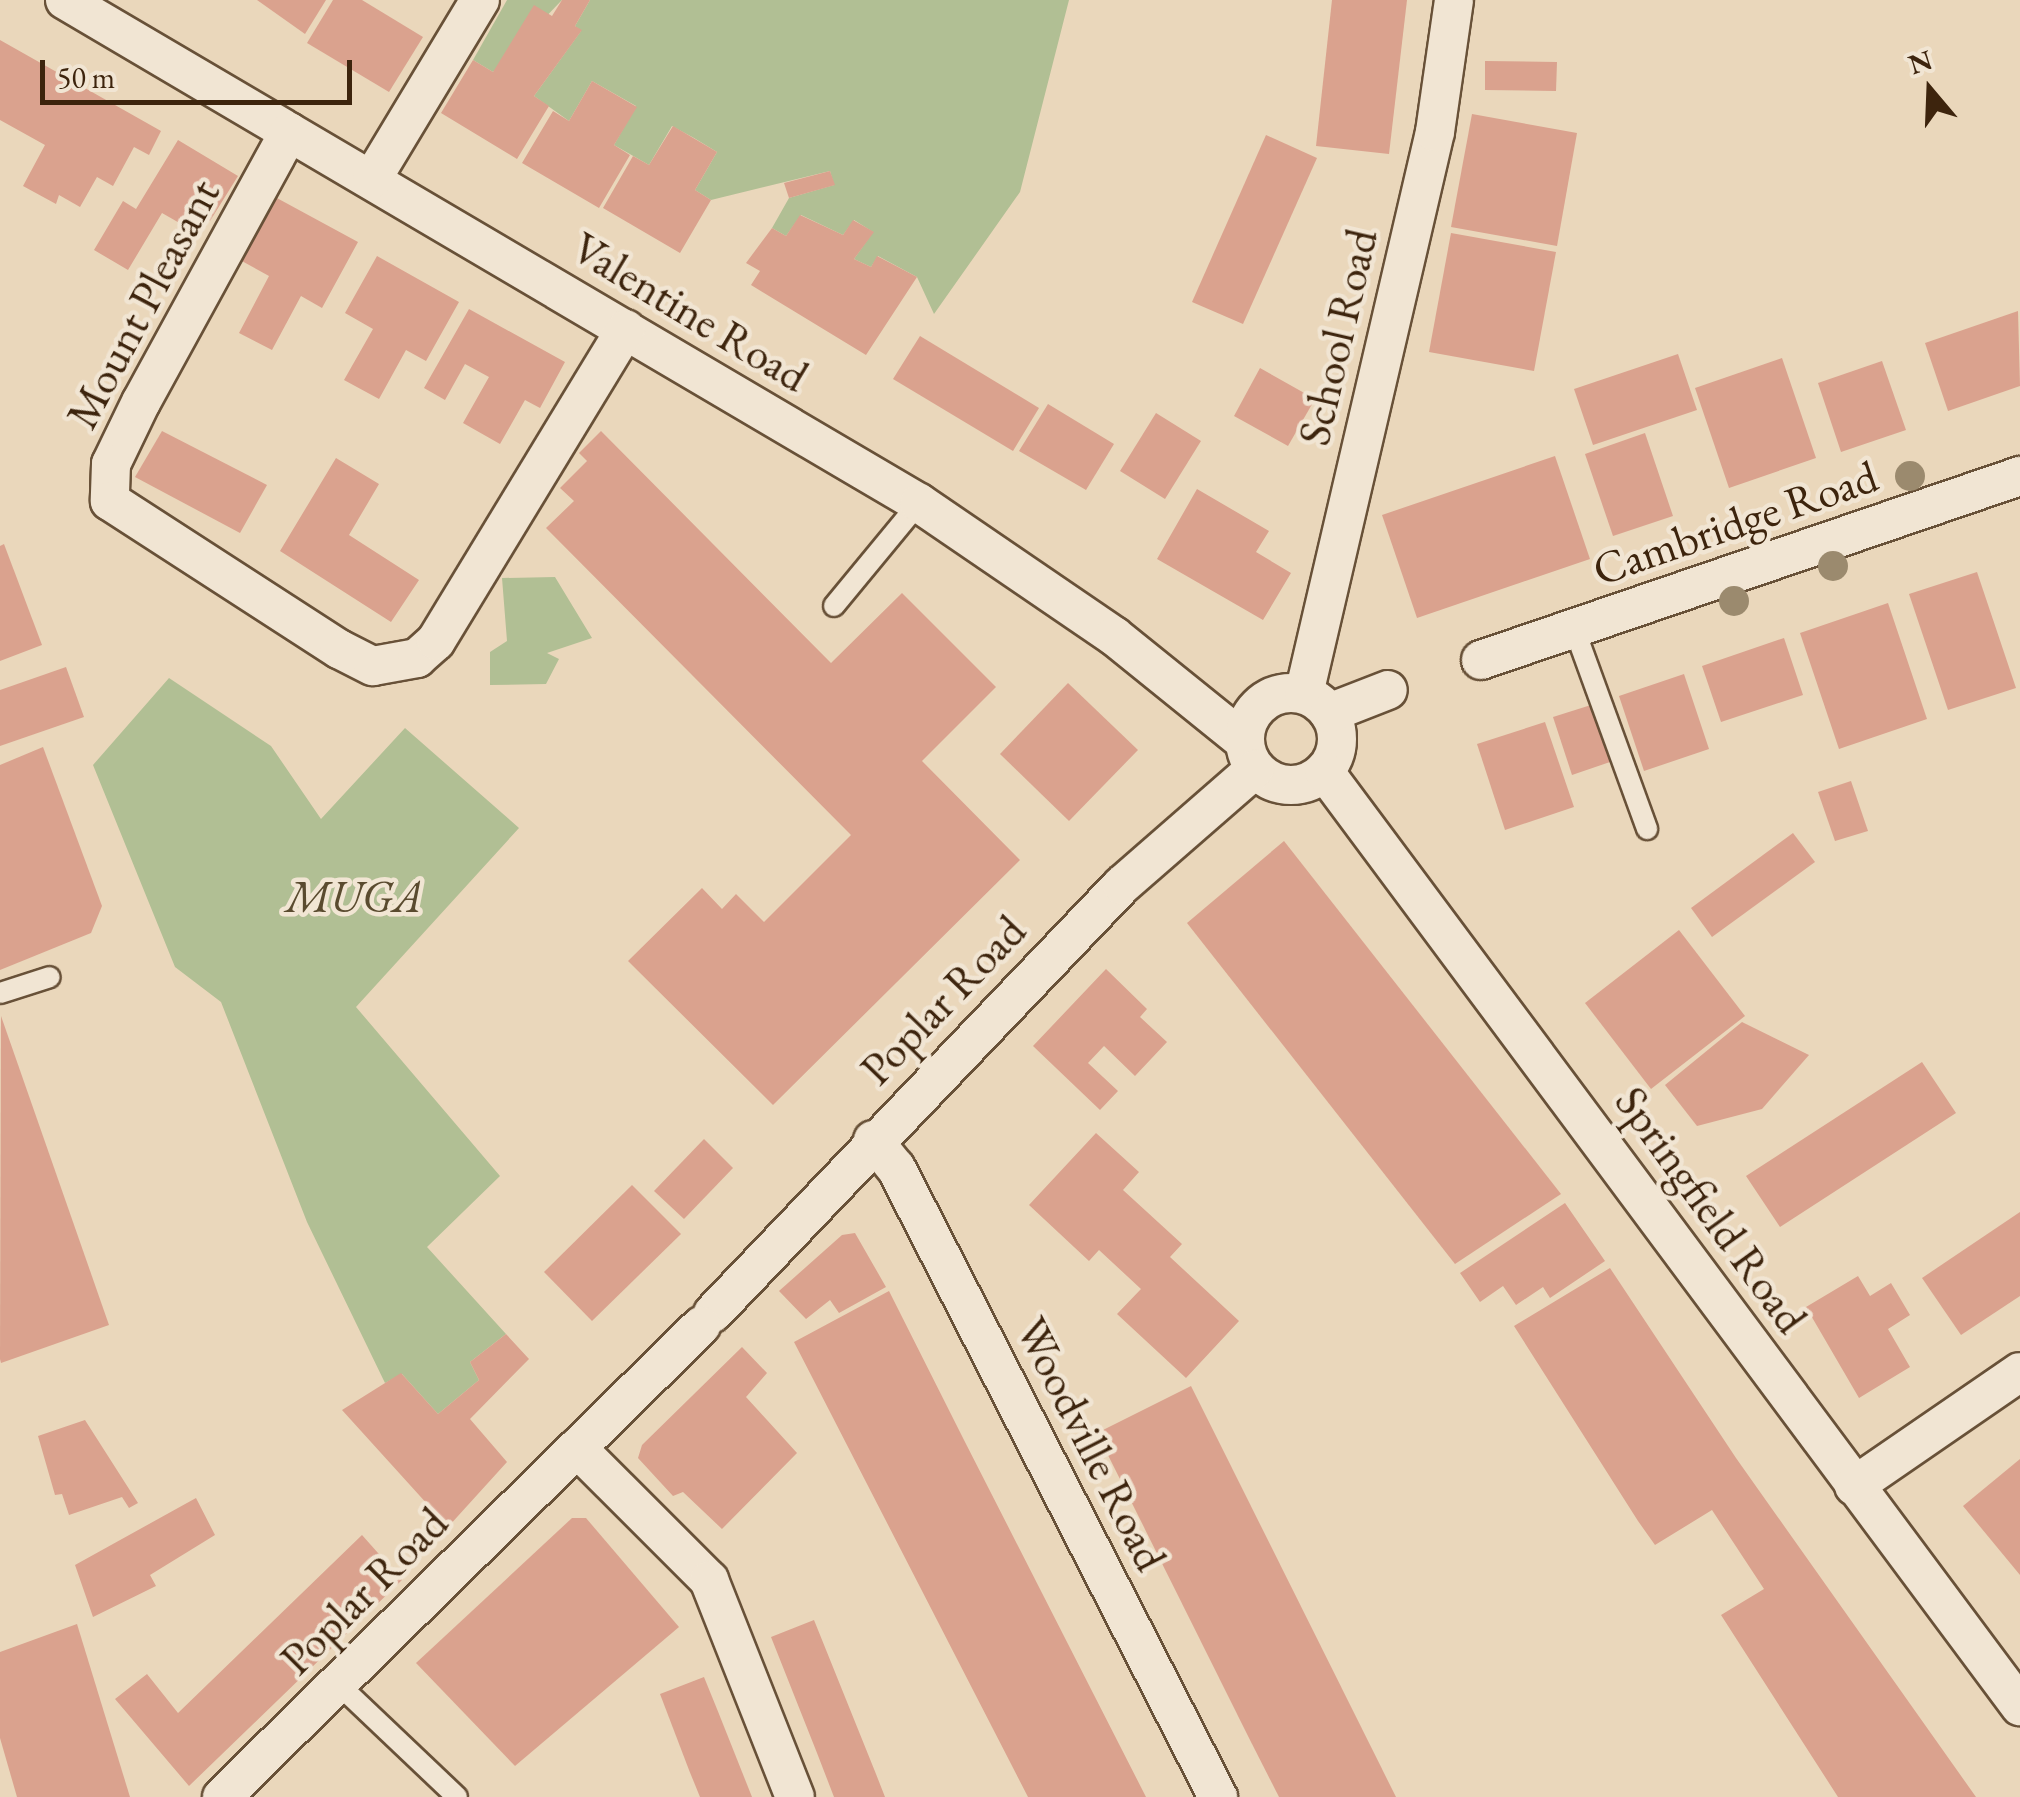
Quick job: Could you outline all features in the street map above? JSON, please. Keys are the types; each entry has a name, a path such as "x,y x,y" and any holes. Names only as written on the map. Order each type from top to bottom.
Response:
{"street":[{"name":"Valentine Road","path":"65,0 919,503 1114,636 1250,755"},
{"path":"372,179 480,0"},
{"name":"School Road","path":"1316,703 1435,132 1454,0"},
{"name":"Mount Pleasant","path":"289,132 133,418 111,464 110,501 340,649 374,666 418,658 436,641 626,329"},
{"name":"Cambridge Road","path":"1481,660 2020,476"},
{"path":"1316,703 1335,754 1324,772 1289,786 1250,755 1248,719 1262,702 1316,703 1388,690"},
{"name":"Poplar Road","path":"222,1797 707,1320 872,1140 1250,755"},
{"name":"Springfield Road","path":"1324,772 2020,1706"},
{"name":"Woodville Road","path":"872,1140 896,1168 1218,1797"},
{"path":"1854,1486 2020,1372"},
{"path":"577,1448 709,1580 794,1797"}],"lane":[{"path":"834,606 919,503"},
{"path":"1574,628 1647,829"},
{"path":"0,993 50,976"},
{"path":"338,1684 457,1797"}],"green space":[{"path":"507,0 562,0 493,72 473,60"},
{"path":"590,0 1069,0 1020,192 934,314 917,277 878,256 871,267 854,259 873,232 854,220 843,235 801,215 786,236 772,228 789,198 834,185 830,171 711,200 695,190 717,152 694,138 672,126 649,165 614,145 636,106 592,81 569,121 534,96 581,31 575,26"},
{"path":"555,577 592,638 547,653 559,659 546,684 490,685 490,652 507,641 502,578"},
{"name":"MUGA","path":"169,678 271,746 321,819 405,728 519,828 356,1007 500,1176 427,1247 506,1334 470,1362 479,1380 438,1414 402,1374 385,1383 307,1222 221,1002 175,967 93,765"}],"building":[{"path":"257,0 326,0 305,34"},
{"path":"333,0 362,0 423,37 389,92 307,43"},
{"path":"562,0 590,0 575,26 582,30 534,96 549,106 517,159 441,113 473,60 493,72 534,5 552,16"},
{"path":"1332,0 1407,0 1389,154 1316,146"},
{"path":"0,40 161,131 149,155 134,147 113,186 97,177 80,207 59,195 56,204 23,186 45,145 0,120"},
{"path":"1485,61 1557,62 1556,91 1485,90"},
{"path":"592,81 637,107 614,145 630,155 599,208 522,163 553,111 569,121"},
{"path":"1472,114 1577,133 1557,246 1451,227"},
{"path":"673,126 717,152 695,190 711,200 680,253 603,208 633,156 649,165"},
{"path":"1266,135 1317,158 1243,324 1192,302"},
{"path":"178,140 238,176 210,221 192,210 183,225 162,213 128,270 94,250 123,201 136,209"},
{"path":"830,171 835,185 789,198 784,183"},
{"path":"275,197 358,242 322,308 301,296 272,350 239,333 269,276 240,260"},
{"path":"800,215 843,235 853,220 874,232 854,259 871,267 877,256 917,277 866,355 751,285 760,271 746,263 772,228 786,236"},
{"path":"1451,233 1556,252 1534,371 1429,352"},
{"path":"377,256 459,302 426,361 406,350 379,399 344,380 373,329 345,313"},
{"path":"469,309 565,362 540,408 525,400 500,444 463,423 489,377 465,364 445,400 424,388"},
{"path":"2018,311 2020,386 1948,411 1925,343"},
{"path":"920,336 1039,408 1013,451 893,379"},
{"path":"1678,354 1697,410 1593,445 1574,389"},
{"path":"1782,358 1816,458 1729,488 1695,388"},
{"path":"1882,361 1906,430 1841,452 1818,383"},
{"path":"1260,368 1315,399 1288,446 1234,416"},
{"path":"1048,404 1114,444 1086,490 1019,451"},
{"path":"1156,413 1201,441 1165,499 1120,471"},
{"path":"162,431 267,485 240,533 135,477"},
{"path":"601,431 831,663 902,593 996,687 922,761 1020,860 773,1105 628,961 702,888 722,909 736,894 764,922 851,835 546,528 574,501 560,488 587,461 579,453"},
{"path":"1645,433 1673,516 1613,536 1585,454"},
{"path":"1555,456 1590,559 1417,618 1382,515"},
{"path":"336,458 379,484 349,535 419,580 391,622 280,551"},
{"path":"1197,489 1269,531 1256,552 1291,573 1263,620 1157,559"},
{"path":"4,544 42,645 0,661 0,546"},
{"path":"1977,572 2016,688 1948,710 1909,594"},
{"path":"1888,603 1927,719 1839,749 1800,633"},
{"path":"1784,638 1803,695 1721,722 1702,666"},
{"path":"66,667 84,717 0,746 0,690"},
{"path":"1684,674 1709,749 1644,771 1619,696"},
{"path":"1068,683 1138,750 1069,821 1000,754"},
{"path":"1591,705 1610,762 1572,775 1553,717"},
{"path":"1545,722 1574,807 1505,830 1477,744"},
{"path":"43,747 102,906 91,933 0,970 0,765"},
{"path":"1851,781 1868,831 1835,841 1818,792"},
{"path":"1793,833 1815,862 1712,937 1691,908"},
{"path":"1284,841 1561,1194 1455,1264 1187,923"},
{"path":"1679,930 1745,1016 1651,1089 1585,1003"},
{"path":"1106,969 1147,1009 1140,1017 1167,1042 1135,1076 1104,1046 1088,1063 1118,1091 1100,1110 1033,1046"},
{"path":"1,1016 109,1325 1,1363 0,1359"},
{"path":"1742,1022 1809,1055 1762,1109 1697,1126 1665,1085"},
{"path":"1922,1062 1956,1113 1780,1227 1746,1176"},
{"path":"1096,1133 1139,1172 1123,1190 1182,1244 1170,1257 1239,1321 1186,1378 1117,1314 1141,1289 1099,1250 1089,1261 1029,1205"},
{"path":"704,1139 733,1168 684,1219 654,1191"},
{"path":"632,1185 681,1234 592,1321 544,1272"},
{"path":"1565,1203 1605,1261 1550,1298 1543,1287 1516,1305 1503,1286 1480,1302 1460,1273"},
{"path":"2020,1212 2020,1296 1961,1335 1922,1278"},
{"path":"855,1233 886,1287 839,1313 830,1300 806,1319 779,1291 842,1235"},
{"path":"1610,1268 1736,1458 1976,1797 1838,1797 1721,1615 1764,1589 1712,1510 1655,1545 1638,1521 1514,1326"},
{"path":"1858,1276 1870,1296 1891,1283 1910,1315 1888,1329 1910,1367 1859,1398 1806,1307"},
{"path":"889,1291 1146,1797 1028,1797 794,1342"},
{"path":"506,1334 529,1359 470,1419 507,1462 448,1527 342,1410 401,1373 438,1414 479,1380 470,1362"},
{"path":"742,1347 767,1373 746,1397 797,1453 722,1529 683,1492 673,1496 638,1458 642,1445"},
{"path":"1191,1386 1396,1797 1279,1797 1250,1740 1097,1433"},
{"path":"85,1420 138,1503 129,1508 122,1497 69,1515 62,1494 55,1495 38,1436"},
{"path":"2020,1459 2020,1575 1963,1506"},
{"path":"196,1498 215,1535 150,1575 156,1586 93,1617 75,1565"},
{"path":"572,1518 586,1518 679,1627 515,1766 416,1663"},
{"path":"362,1535 402,1580 189,1786 115,1699 147,1674 178,1713"},
{"path":"814,1620 885,1797 834,1797 771,1637"},
{"path":"77,1624 130,1797 17,1797 0,1738 0,1652"},
{"path":"704,1677 752,1797 700,1797 689,1770 660,1694"}]}
